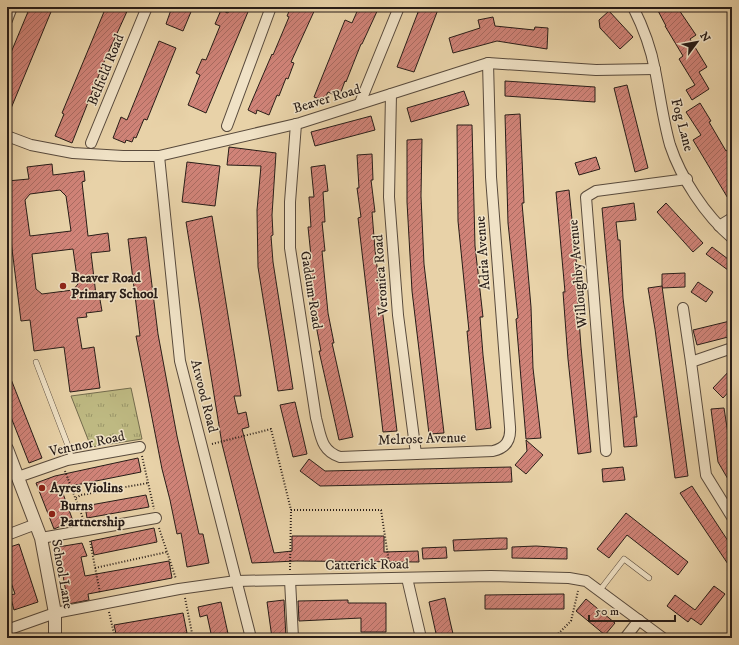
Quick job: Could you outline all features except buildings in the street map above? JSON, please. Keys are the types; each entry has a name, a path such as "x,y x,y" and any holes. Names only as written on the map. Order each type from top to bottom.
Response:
{"street":[{"path":"7,20 12,7"},
{"name":"Belfield Road","path":"91,143 147,7"},
{"path":"227,126 271,7"},
{"path":"360,103 399,7"},
{"name":"Fog Lane","path":"633,7 649,45 670,145 687,179 719,226 732,238"},
{"name":"Beaver Road","path":"7,136 31,145 73,153 123,156 159,156 296,124 488,63 596,70 655,70"},
{"name":"Adria Avenue","path":"488,63 491,176 510,427 508,440"},
{"name":"Veronica Road","path":"391,94 389,197 398,315 416,454"},
{"name":"Gaddum Road","path":"296,124 290,202 290,248 316,418 322,443 326,450 332,455"},
{"name":"Atwood Road","path":"159,156 180,361 251,638"},
{"name":"Willoughby Avenue","path":"606,451 586,197 596,191 687,179"},
{"path":"719,226 732,218"},
{"path":"683,308 706,475 732,517"},
{"path":"691,362 732,348"},
{"name":"Melrose Avenue","path":"332,455 340,458 493,451 501,449 508,440"},
{"name":"Ventnor Road","path":"18,477 66,461 140,447"},
{"name":"School Lane","path":"7,449 41,538 55,613 55,638"},
{"path":"41,538 156,518"},
{"path":"7,535 36,524"},
{"name":"Catterick Road","path":"7,630 55,613 183,589 236,581 491,576 569,578 581,580 600,590 663,638"},
{"path":"407,578 421,638"},
{"path":"290,580 293,638"},
{"path":"625,638 639,620"}],"lane":[{"path":"36,362 70,450 66,461"},
{"path":"600,590 624,559 649,578"}],"path":[{"path":"202,446 271,428 291,510 290,580"},
{"path":"66,461 76,498 88,531 104,604 115,638"},
{"path":"76,498 81,495 148,483"},
{"path":"291,510 381,510 392,578"},
{"path":"95,568 167,552"},
{"path":"554,638 571,621 581,580"},
{"path":"183,589 193,638"}],"green space":[{"path":"131,388 142,439 91,447 71,396"}],"place":[{"name":"Beaver Road Primary School","path":"63,286"},
{"name":"Ayres Violins","path":"42,488"},
{"name":"Burns Partnership","path":"52,514"}]}
